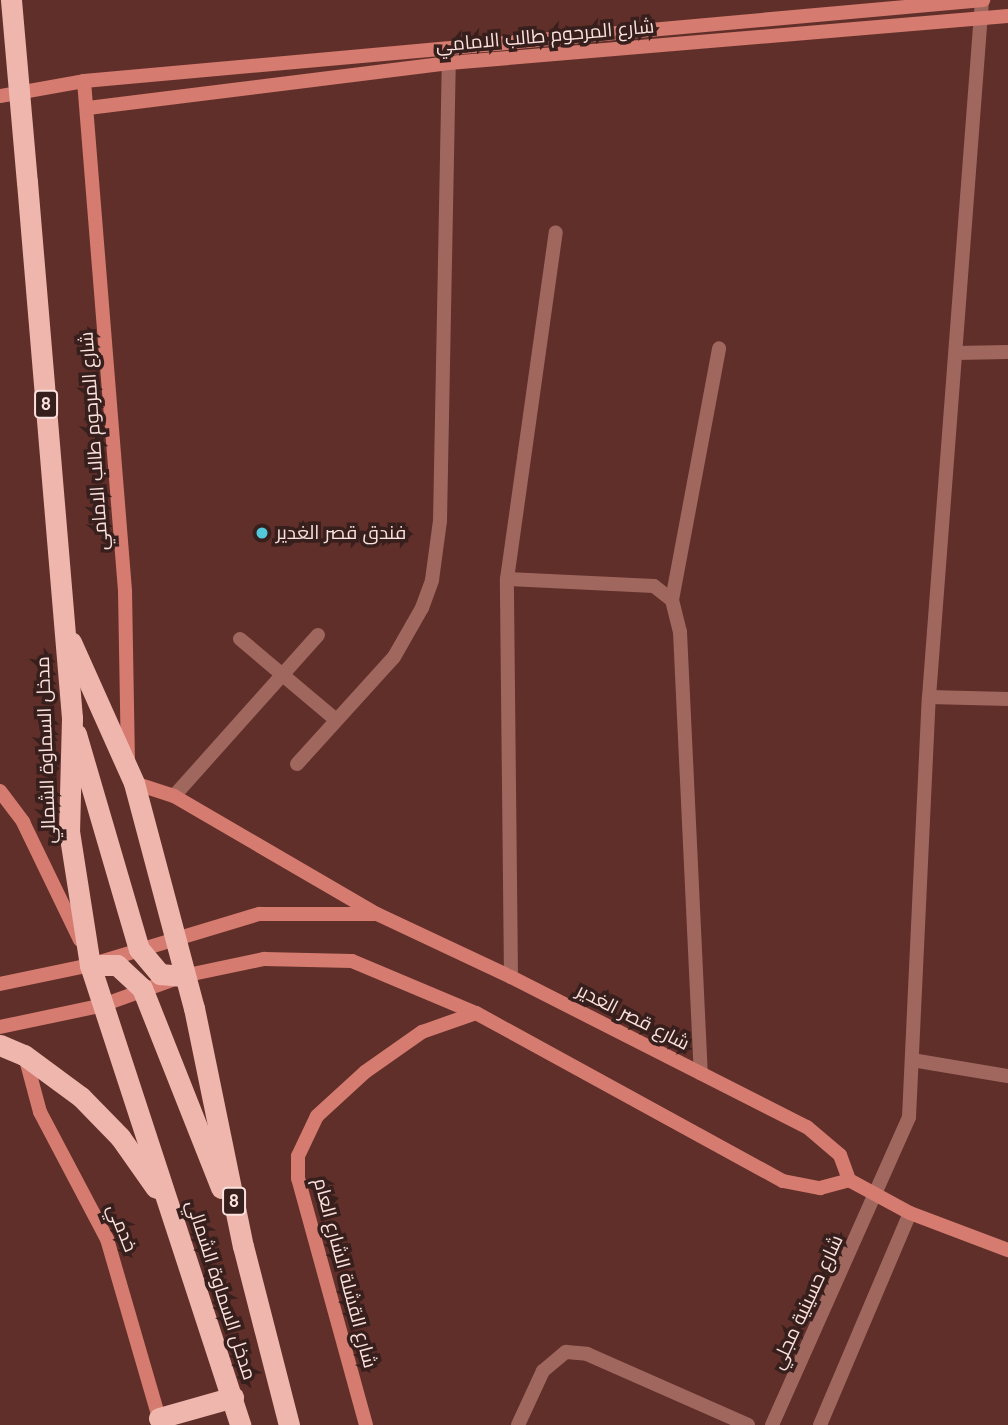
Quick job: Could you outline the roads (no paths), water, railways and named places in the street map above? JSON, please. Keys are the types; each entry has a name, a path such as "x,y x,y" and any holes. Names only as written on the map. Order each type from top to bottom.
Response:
{"highway":[{"name":"8","path":"11,0 64,627"},
{"name":"مدخل السماوة الشمالي","path":"64,627 131,777 183,976 194,1008 243,1246 289,1425"},
{"name":"مدخل السماوة الشمالي","path":"64,627 72,718 69,831 90,965 100,1006 200,1294 240,1425"},
{"path":"72,718 139,949 160,974 183,976"},
{"path":"90,965 117,965 142,988 243,1246"},
{"path":"0,1045 24,1055 81,1097 120,1137 158,1190 200,1294"},
{"path":"160,1422 233,1397"}],"main road":[{"name":"شارع المرحوم طالب الامامي","path":"0,96 85,81 982,0"},
{"name":"شارع المرحوم طالب الامامي","path":"88,108 449,63 982,16 1008,16"},
{"name":"شارع المرحوم طالب الامامي","path":"85,81 125,591 131,777"},
{"name":"شارع قصر الغدير","path":"131,777 174,796 377,915 511,977 827,1141 840,1155 849,1180"},
{"path":"0,791 41,857 90,965"},
{"path":"0,984 90,965 259,914 377,915"},
{"path":"0,1027 100,1006 142,988 183,976 264,959 352,961 476,1013 783,1181 820,1188 849,1180 910,1213 1008,1250"},
{"name":"شارع القشلة الشارع العام","path":"366,1425 298,1178 298,1156 317,1116 365,1072 422,1032 476,1013"},
{"name":"خدمي","path":"24,1055 40,1112 107,1240 160,1422"}],"street":[{"name":"شارع حسينية مجلي","path":"772,1425 877,1195 909,1116 929,697 982,0"},
{"path":"297,764 394,657 410,633 432,580 437,551 449,63"},
{"path":"511,977 507,579 556,232"},
{"path":"701,1074 680,632 672,600 719,348"},
{"path":"956,353 1008,352"},
{"path":"507,579 654,586 672,600"},
{"path":"174,796 318,635"},
{"path":"240,639 335,719"},
{"path":"929,697 1008,699"},
{"path":"912,1060 1008,1076"},
{"path":"820,1425 910,1213"},
{"path":"518,1425 543,1371 566,1352 587,1354 748,1425"}],"place":[{"name":"فندق قصر الغدير","path":"262,533"}]}
